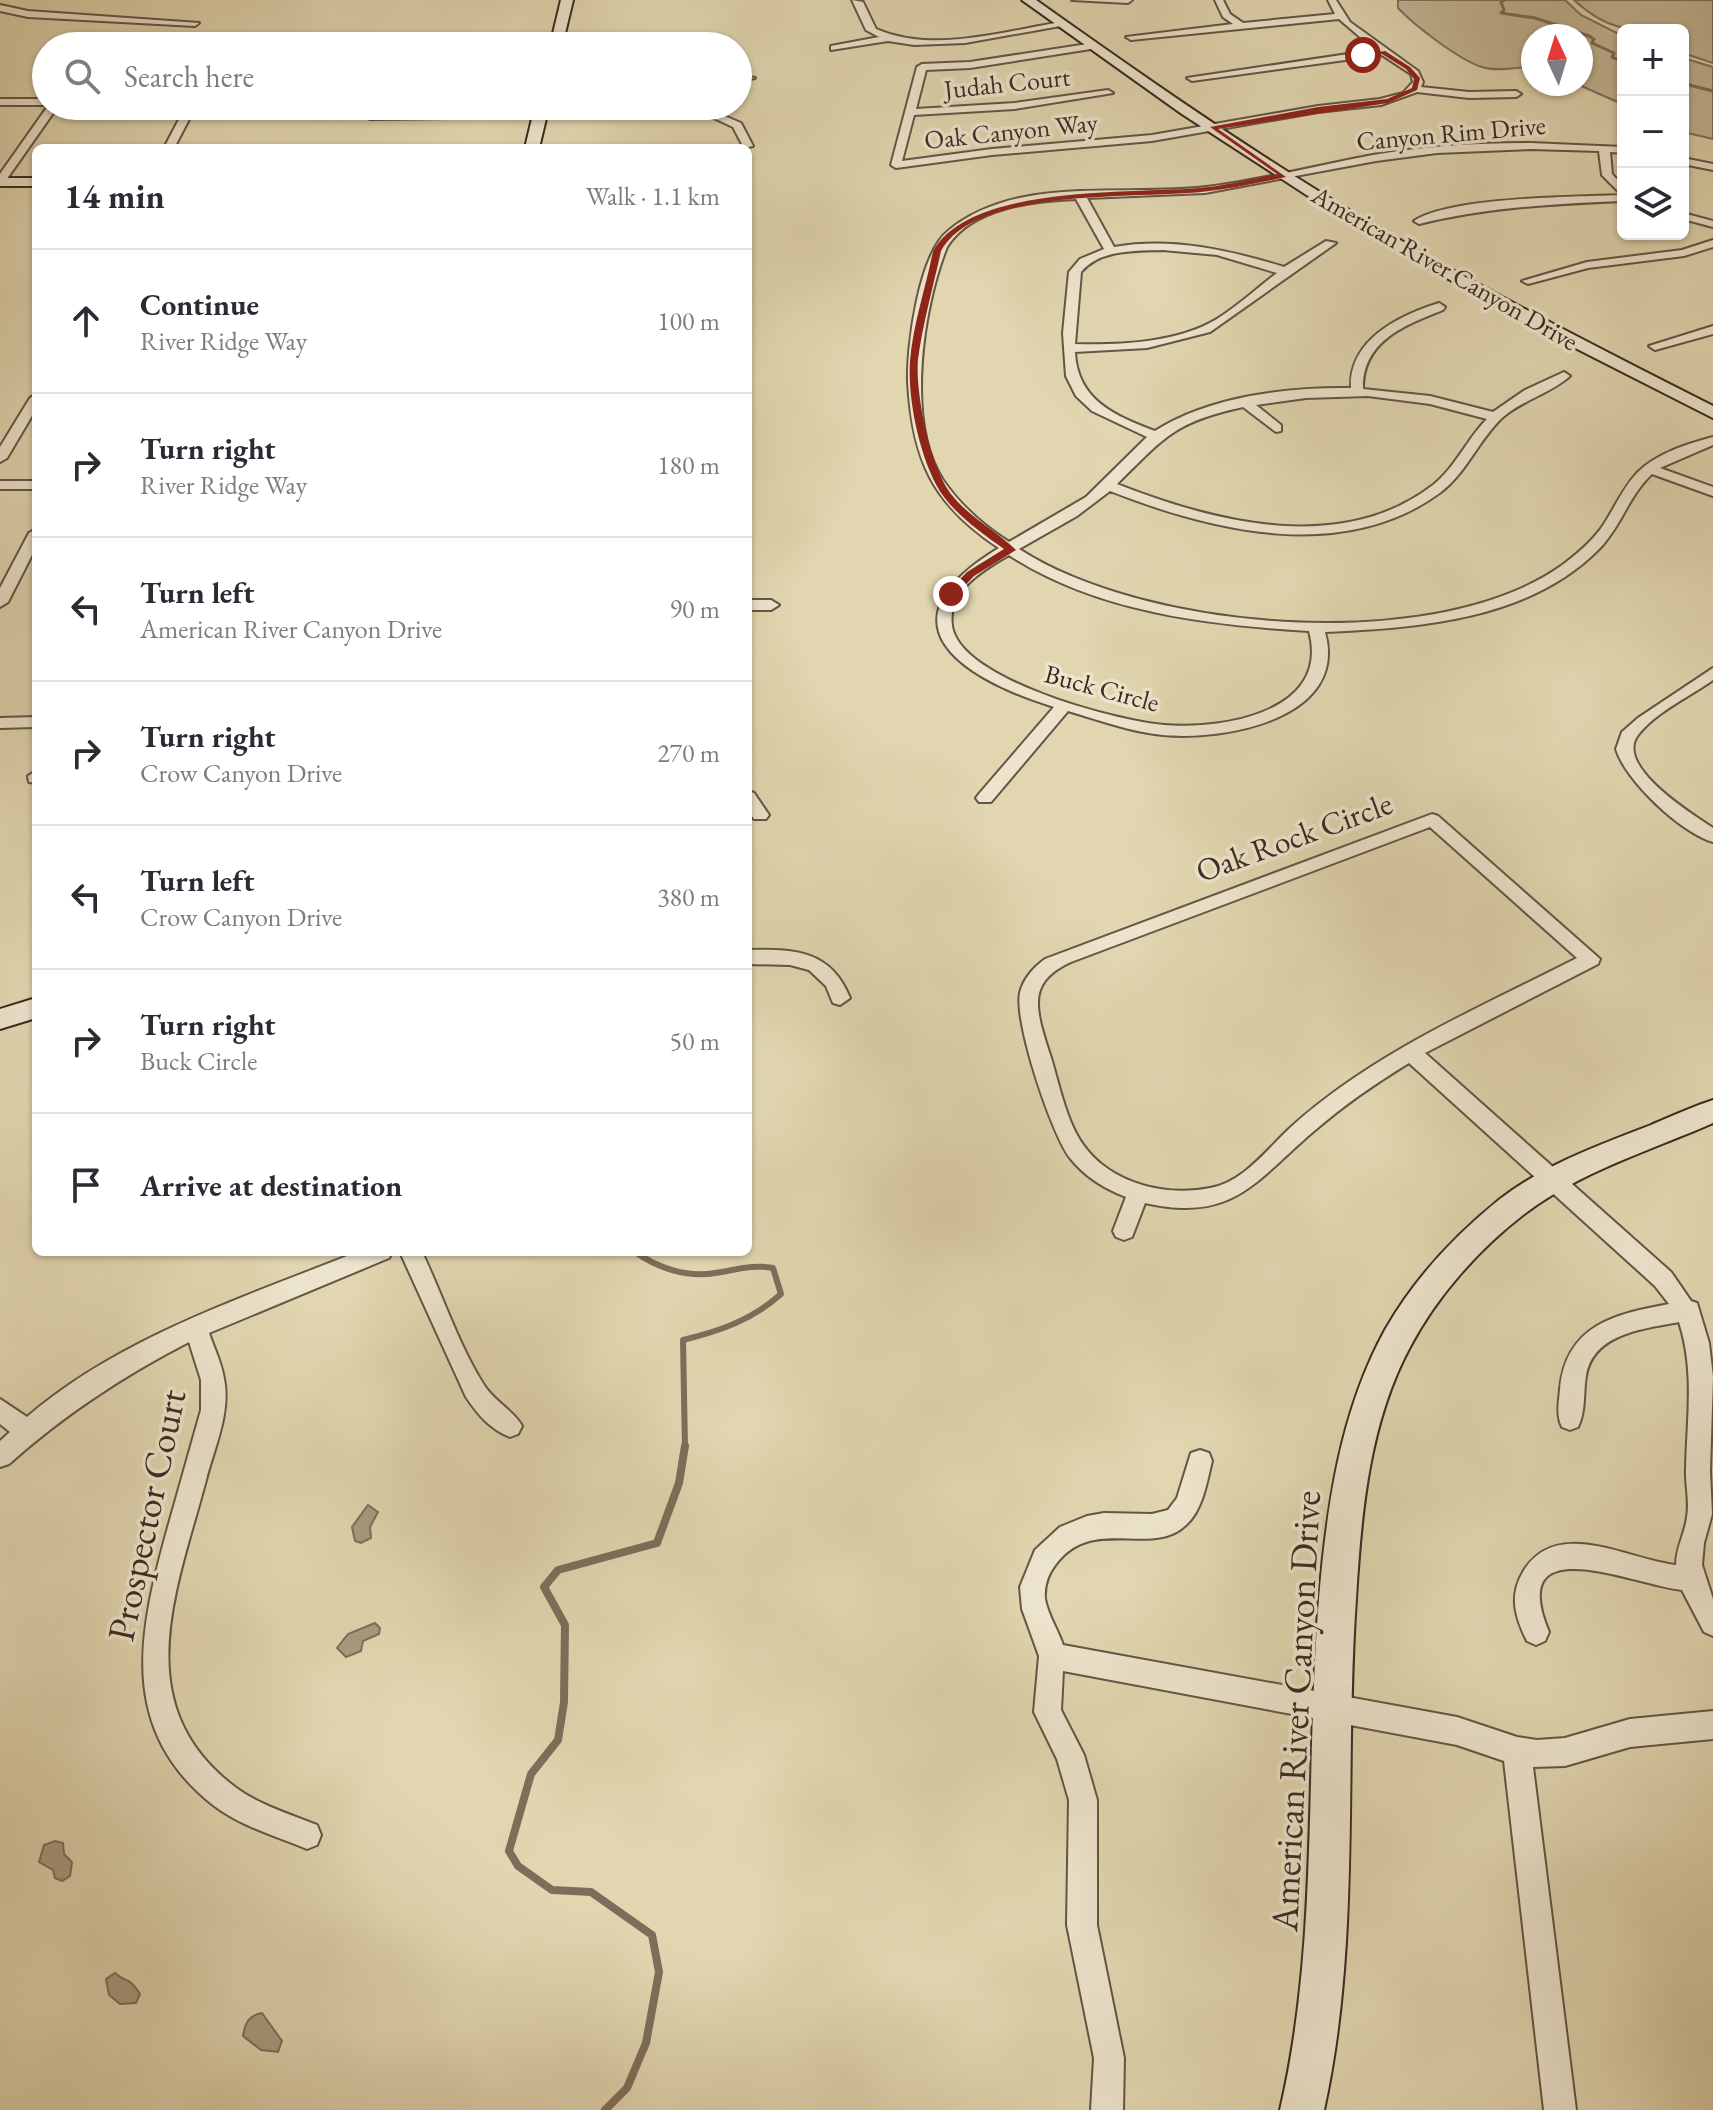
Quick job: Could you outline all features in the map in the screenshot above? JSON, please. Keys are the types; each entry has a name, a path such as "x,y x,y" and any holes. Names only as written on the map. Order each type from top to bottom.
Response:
{"main road":[{"path":"559,32 567,0"},
{"name":"American River Canyon Drive","path":"1028,0 1283,175 1451,276 1713,413"},
{"path":"533,144 539,120"},
{"path":"0,182 32,182"},
{"path":"0,1019 32,1009"},
{"name":"American River Canyon Drive","path":"1302,2110 1322,2007 1331,1710 1340,1550 1348,1481 1364,1418 1378,1379 1404,1327 1444,1271 1487,1227 1553,1180 1620,1148 1713,1111"}],"street":[{"path":"856,0 865,10 867,26 888,38"},
{"path":"1076,0 1128,0"},
{"path":"1219,0 1226,15 1241,26"},
{"path":"1332,0 1340,16 1383,52 1415,73 1418,82 1415,89"},
{"path":"0,8 13,12 114,21 195,23"},
{"path":"1131,37 1340,16"},
{"path":"834,48 888,38 946,41 1062,25"},
{"name":"Oak Canyon Way","path":"1094,46 963,66 922,67 896,165 992,152 1140,140 1213,128"},
{"path":"1192,78 1383,52"},
{"path":"1213,128 1318,109 1388,101 1415,89 1469,95 1516,94"},
{"name":"Judah Court","path":"910,112 1015,106 1108,93"},
{"path":"0,102 32,102"},
{"path":"0,182 43,120"},
{"path":"171,144 184,120"},
{"path":"725,120 737,125 747,144"},
{"name":"Canyon Rim Drive","path":"1617,149 1541,146 1425,153 1192,191 1080,196 1001,207 976,216 953,231 937,251 916,345 914,375 927,461 936,480 960,510 1011,550 1066,578 1150,606 1216,620 1316,628 1381,626 1479,609 1529,590 1555,576 1593,547 1610,528 1633,487 1650,469"},
{"path":"1604,148 1607,175 1617,188"},
{"path":"1689,162 1713,167"},
{"path":"1419,221 1454,211 1500,205 1617,195"},
{"path":"1080,196 1111,251"},
{"path":"1689,218 1713,224"},
{"path":"1069,348 1115,348 1202,331 1222,320 1283,271 1330,243"},
{"path":"1528,281 1587,265 1684,253 1713,243"},
{"path":"1155,435 1115,421 1086,402 1070,376 1069,348 1076,268 1086,259 1111,251 1204,250 1283,271"},
{"path":"1357,390 1356,371 1366,351 1391,330 1439,307"},
{"path":"1655,346 1713,330"},
{"path":"1108,485 1183,513 1222,522 1283,529 1351,524 1395,512 1427,495 1450,476 1495,417 1521,397 1564,376"},
{"name":"Buck Circle","path":"1316,628 1322,651 1321,668 1314,683 1291,704 1239,724 1196,730 1166,730 1121,722 991,679 963,658 947,634 946,609 957,587 971,574 1073,513 1108,485 1155,435 1186,418 1298,393 1357,390 1421,397 1495,417"},
{"path":"1246,403 1276,428"},
{"path":"0,458 32,405"},
{"path":"1650,469 1674,454 1713,441"},
{"path":"1650,469 1713,492"},
{"path":"0,485 32,485"},
{"path":"0,602 32,541"},
{"path":"752,605 771,605"},
{"path":"1713,673 1632,731 1623,748 1626,762 1635,776 1713,836"},
{"path":"985,798 1065,705"},
{"path":"0,723 32,722"},
{"path":"752,803 760,815"},
{"name":"Oak Rock Circle","path":"1432,820 1591,959 1411,1053 1336,1100 1254,1178 1239,1188 1196,1199 1168,1199 1138,1193 1112,1182 1076,1151 1062,1124 1029,1006 1034,982 1045,968 1064,957 1432,820"},
{"path":"752,957 792,957 814,964 831,977 840,998"},
{"path":"1411,1053 1670,1286 1689,1310 1701,1336 1704,1357 1697,1480 1700,1519 1691,1541 1690,1578 1700,1604 1713,1623"},
{"path":"1124,1231 1138,1193"},
{"path":"0,1456 26,1431 98,1378 135,1356 371,1256"},
{"path":"413,1256 474,1390 489,1411 510,1426"},
{"path":"1570,1419 1574,1376 1578,1361 1589,1343 1617,1326 1689,1310"},
{"name":"Prospector Court","path":"196,1328 213,1380 213,1410 161,1600 153,1645 156,1690 169,1731 179,1750 209,1784 245,1809 307,1835"},
{"path":"0,1410 26,1431"},
{"path":"1107,2110 1109,2058 1082,1925 1083,1800 1070,1755 1048,1712 1052,1645 1035,1611 1032,1595 1039,1566 1048,1552 1062,1540 1089,1526 1148,1526 1177,1518 1200,1461"},
{"path":"1536,1632 1527,1609 1527,1589 1534,1573 1543,1563 1559,1556 1592,1556 1655,1575 1690,1578"},
{"path":"1052,1656 1457,1731 1517,1751 1537,1754 1565,1752 1630,1733 1713,1725"},
{"path":"1517,1751 1560,2110"}],"shaded area":[{"path":"1398,0 1565,0 1581,15 1617,33 1617,102 1593,91 1593,24 1521,24 1521,68 1500,69 1488,68 1461,57 1398,8"},
{"path":"1574,0 1713,0 1713,63 1689,55 1689,24 1617,26"},
{"path":"1689,60 1713,67 1713,139 1689,133"},
{"path":"368,1505 378,1512 370,1527 371,1538 361,1543 355,1541 352,1527"},
{"path":"375,1623 380,1628 379,1634 363,1641 361,1651 346,1657 337,1648 348,1634"},
{"path":"55,1841 63,1843 64,1854 72,1862 70,1876 62,1881 55,1878 53,1870 39,1862 44,1845"},
{"path":"115,1973 136,1988 140,1994 136,2003 120,2004 109,1995 106,1979"},
{"path":"262,2013 282,2041 278,2052 261,2050 243,2036 248,2020"}],"waterway":[{"path":"1505,0 1501,2 1504,10 1501,13 1535,18 1589,36 1594,39 1592,43 1614,53 1612,57 1617,59"},
{"path":"1689,85 1713,91"},
{"path":"642,1256 683,1273 773,1268 781,1294 759,1311 735,1323 683,1340 685,1446"},
{"path":"605,2110 627,2088 646,2043 659,1972 652,1935 591,1892 552,1890 518,1866 509,1851 531,1774 558,1740 564,1702 565,1625 544,1587 558,1570 657,1543 679,1483 685,1446"}],"route":[{"path":"951,594 971,574 1011,550 973,522 949,498 927,461 923,443 914,362 937,251 943,241 976,216 1029,201 1203,190 1283,175 1213,128 1318,109 1388,101 1415,89 1418,79 1408,68 1383,52 1363,55"}]}
